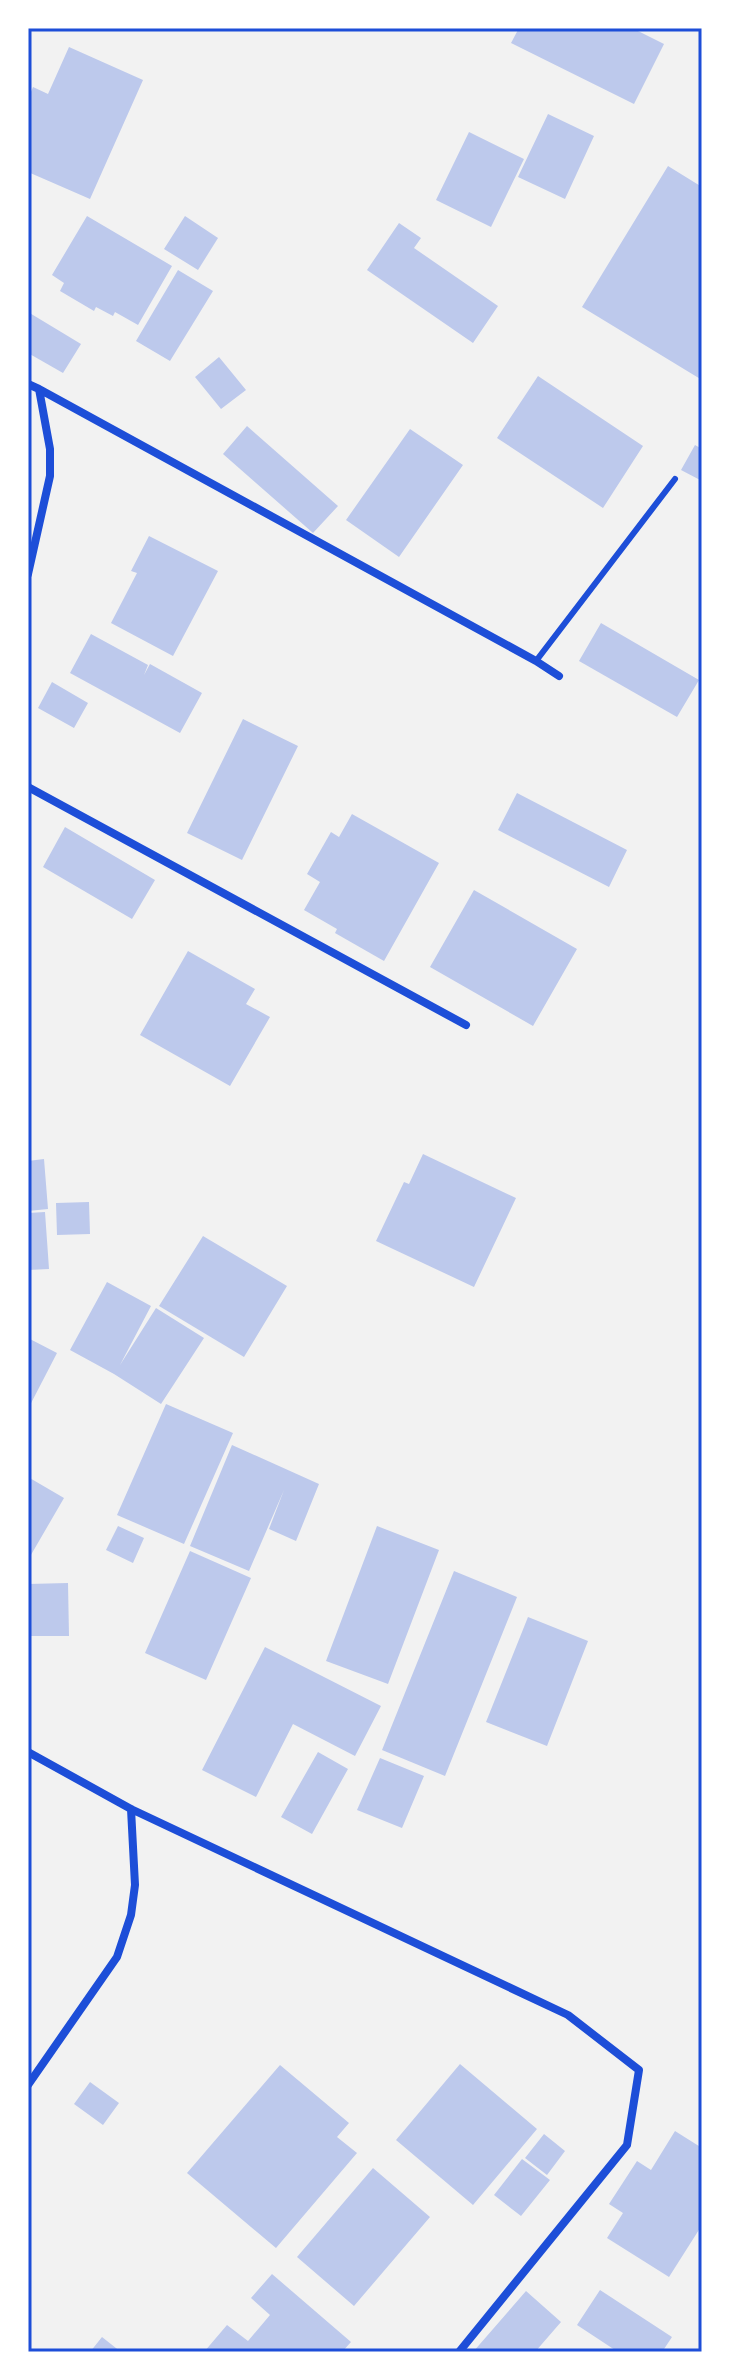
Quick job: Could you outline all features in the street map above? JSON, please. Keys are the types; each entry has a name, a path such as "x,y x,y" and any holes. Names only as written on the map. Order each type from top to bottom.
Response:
{"street":[{"path":"28,384 559,676"},
{"path":"28,574 50,476 50,449 39,389"},
{"path":"28,787 466,1025"},
{"path":"28,1752 131,1809 568,2015 639,2070 627,2145 459,2352"},
{"path":"28,2085 117,1957 131,1915 135,1885 131,1809"}],"lane":[{"path":"536,661 675,479"}],"building":[{"path":"519,28 632,28 664,44 634,104 511,43"},
{"path":"69,47 143,80 90,199 28,172 28,99 33,87 48,94"},
{"path":"548,114 594,136 565,199 518,177"},
{"path":"469,132 524,159 491,227 436,200"},
{"path":"668,166 702,187 702,380 582,307"},
{"path":"87,216 172,266 138,325 115,312 113,316 96,307 94,311 60,291 64,283 52,275"},
{"path":"185,216 218,238 198,270 164,249"},
{"path":"399,223 421,238 414,248 498,306 473,343 367,270"},
{"path":"178,270 213,291 170,361 136,341"},
{"path":"28,312 81,344 63,373 28,353"},
{"path":"219,357 246,390 221,409 195,377"},
{"path":"538,376 643,446 603,508 497,438"},
{"path":"247,426 338,506 313,533 223,454"},
{"path":"410,429 463,465 399,557 346,520"},
{"path":"695,445 702,449 702,481 681,470"},
{"path":"149,536 218,571 173,656 111,623 137,573 131,571"},
{"path":"601,623 699,680 677,717 579,661"},
{"path":"91,634 148,665 144,675 150,664 202,693 180,733 70,673"},
{"path":"52,682 88,703 74,728 38,708"},
{"path":"243,719 298,746 242,860 187,833"},
{"path":"517,793 627,850 609,887 498,830"},
{"path":"352,814 439,863 384,961 335,933 337,929 304,910 320,882 307,874 331,832 339,837"},
{"path":"65,827 155,880 132,919 43,867"},
{"path":"474,890 577,949 533,1026 430,967"},
{"path":"188,951 255,989 246,1004 270,1017 230,1086 140,1035"},
{"path":"423,1154 516,1198 474,1287 376,1241 404,1182 409,1184"},
{"path":"44,1159 48,1209 28,1211 28,1161"},
{"path":"89,1202 90,1234 57,1235 56,1203"},
{"path":"45,1212 49,1269 28,1270 28,1213"},
{"path":"203,1236 287,1286 244,1357 159,1306"},
{"path":"107,1282 151,1306 120,1365 156,1308 204,1338 161,1404 70,1350"},
{"path":"28,1338 57,1353 28,1409"},
{"path":"166,1404 233,1433 184,1544 117,1515"},
{"path":"232,1445 319,1484 296,1541 269,1529 284,1490 249,1571 190,1546"},
{"path":"28,1477 64,1498 28,1560"},
{"path":"118,1526 144,1538 133,1563 106,1550"},
{"path":"377,1526 439,1550 388,1684 326,1661"},
{"path":"190,1551 251,1578 206,1680 145,1653"},
{"path":"454,1571 517,1597 445,1776 382,1750"},
{"path":"68,1583 69,1636 28,1636 28,1584"},
{"path":"528,1617 588,1641 547,1746 486,1722"},
{"path":"265,1647 381,1706 355,1756 293,1724 256,1797 202,1770"},
{"path":"318,1752 348,1769 312,1834 281,1817"},
{"path":"380,1758 424,1776 402,1828 357,1810"},
{"path":"460,2064 537,2129 473,2205 396,2140"},
{"path":"280,2065 349,2123 337,2137 357,2153 276,2248 187,2173"},
{"path":"90,2082 119,2103 103,2125 74,2104"},
{"path":"675,2131 702,2148 702,2225 669,2277 607,2238 623,2213 609,2204 637,2161 651,2170"},
{"path":"544,2134 565,2151 547,2175 525,2158"},
{"path":"522,2159 550,2180 521,2216 494,2195"},
{"path":"373,2168 430,2217 354,2306 297,2257"},
{"path":"272,2274 351,2342 342,2352 204,2352 227,2325 248,2341 270,2315 251,2298"},
{"path":"600,2290 672,2337 662,2352 618,2352 577,2325"},
{"path":"526,2291 561,2322 535,2352 473,2352"},
{"path":"102,2337 121,2352 90,2352"}]}
